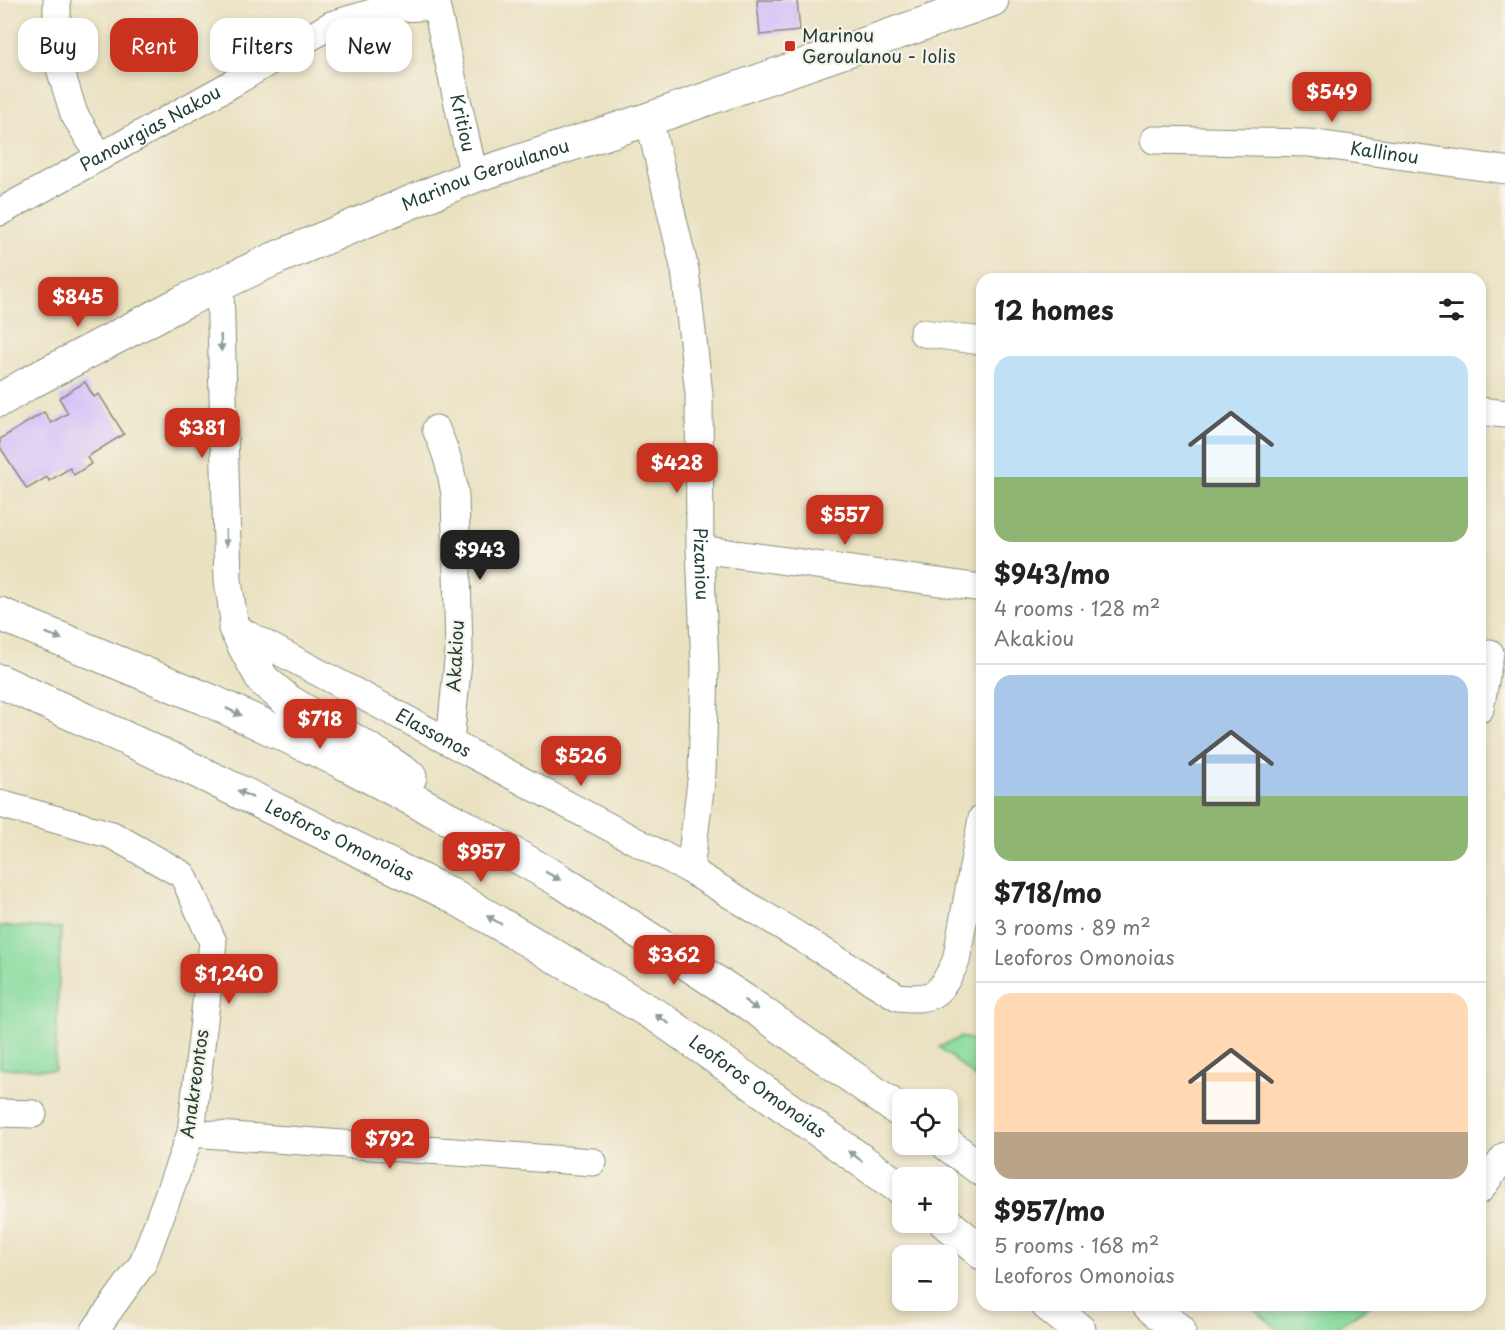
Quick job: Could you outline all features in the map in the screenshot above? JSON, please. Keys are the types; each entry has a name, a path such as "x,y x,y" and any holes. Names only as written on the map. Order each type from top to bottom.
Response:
{"main road":[{"name":"Marinou Geroulanou","path":"0,400 183,302 274,259 474,176 649,119 992,0"},
{"path":"0,614 222,706 338,760 465,827 561,881 748,1003 892,1105"},
{"path":"235,628 263,680 288,702 381,757 427,788 450,809 465,827"},
{"name":"Leoforos Omonoias","path":"0,681 184,765 449,894 660,1018 892,1182"},
{"path":"958,1152 976,1166"},
{"path":"958,1233 976,1248"},
{"path":"1055,1311 1079,1330"},
{"path":"1156,1311 1179,1330"}],"street":[{"path":"57,0 57,59 74,114 100,157"},
{"name":"Panourgias Nakou","path":"0,212 228,86 331,25 385,9 436,3"},
{"name":"Kritiou","path":"436,3 474,176"},
{"name":"Pizaniou","path":"649,119 685,270 699,394 700,549 705,667 702,773 690,870"},
{"name":"Kallinou","path":"1154,140 1309,143 1505,170"},
{"path":"220,285 228,580 235,628"},
{"path":"923,333 976,340"},
{"path":"1486,412 1505,414"},
{"name":"Akakiou","path":"436,429 447,453 455,495 459,650 450,742"},
{"path":"700,549 976,587"},
{"name":"Elassonos","path":"235,628 690,870 898,997 916,999 932,996 946,982 956,961 976,851"},
{"path":"1486,681 1492,654"},
{"name":"Anakreontos","path":"0,804 112,834 183,875 213,942 191,1133 143,1263 95,1330"},
{"path":"0,1113 33,1114"},
{"path":"191,1133 593,1162"},
{"path":"1486,1182 1505,1156"}],"green space":[{"path":"0,926 61,928 55,1070 0,1068"},
{"path":"961,1037 976,1041 976,1078 939,1047"},
{"path":"1256,1311 1362,1311 1332,1330 1279,1330"}],"building":[{"path":"757,0 797,0 800,31 760,35"},
{"path":"85,382 94,397 99,394 124,434 87,457 91,464 74,475 70,468 49,481 47,477 27,489 0,447 0,439 44,412 51,423 68,413 59,398"}],"place":[{"name":"Marinou Geroulanou - Iolis","path":"790,46"}]}
